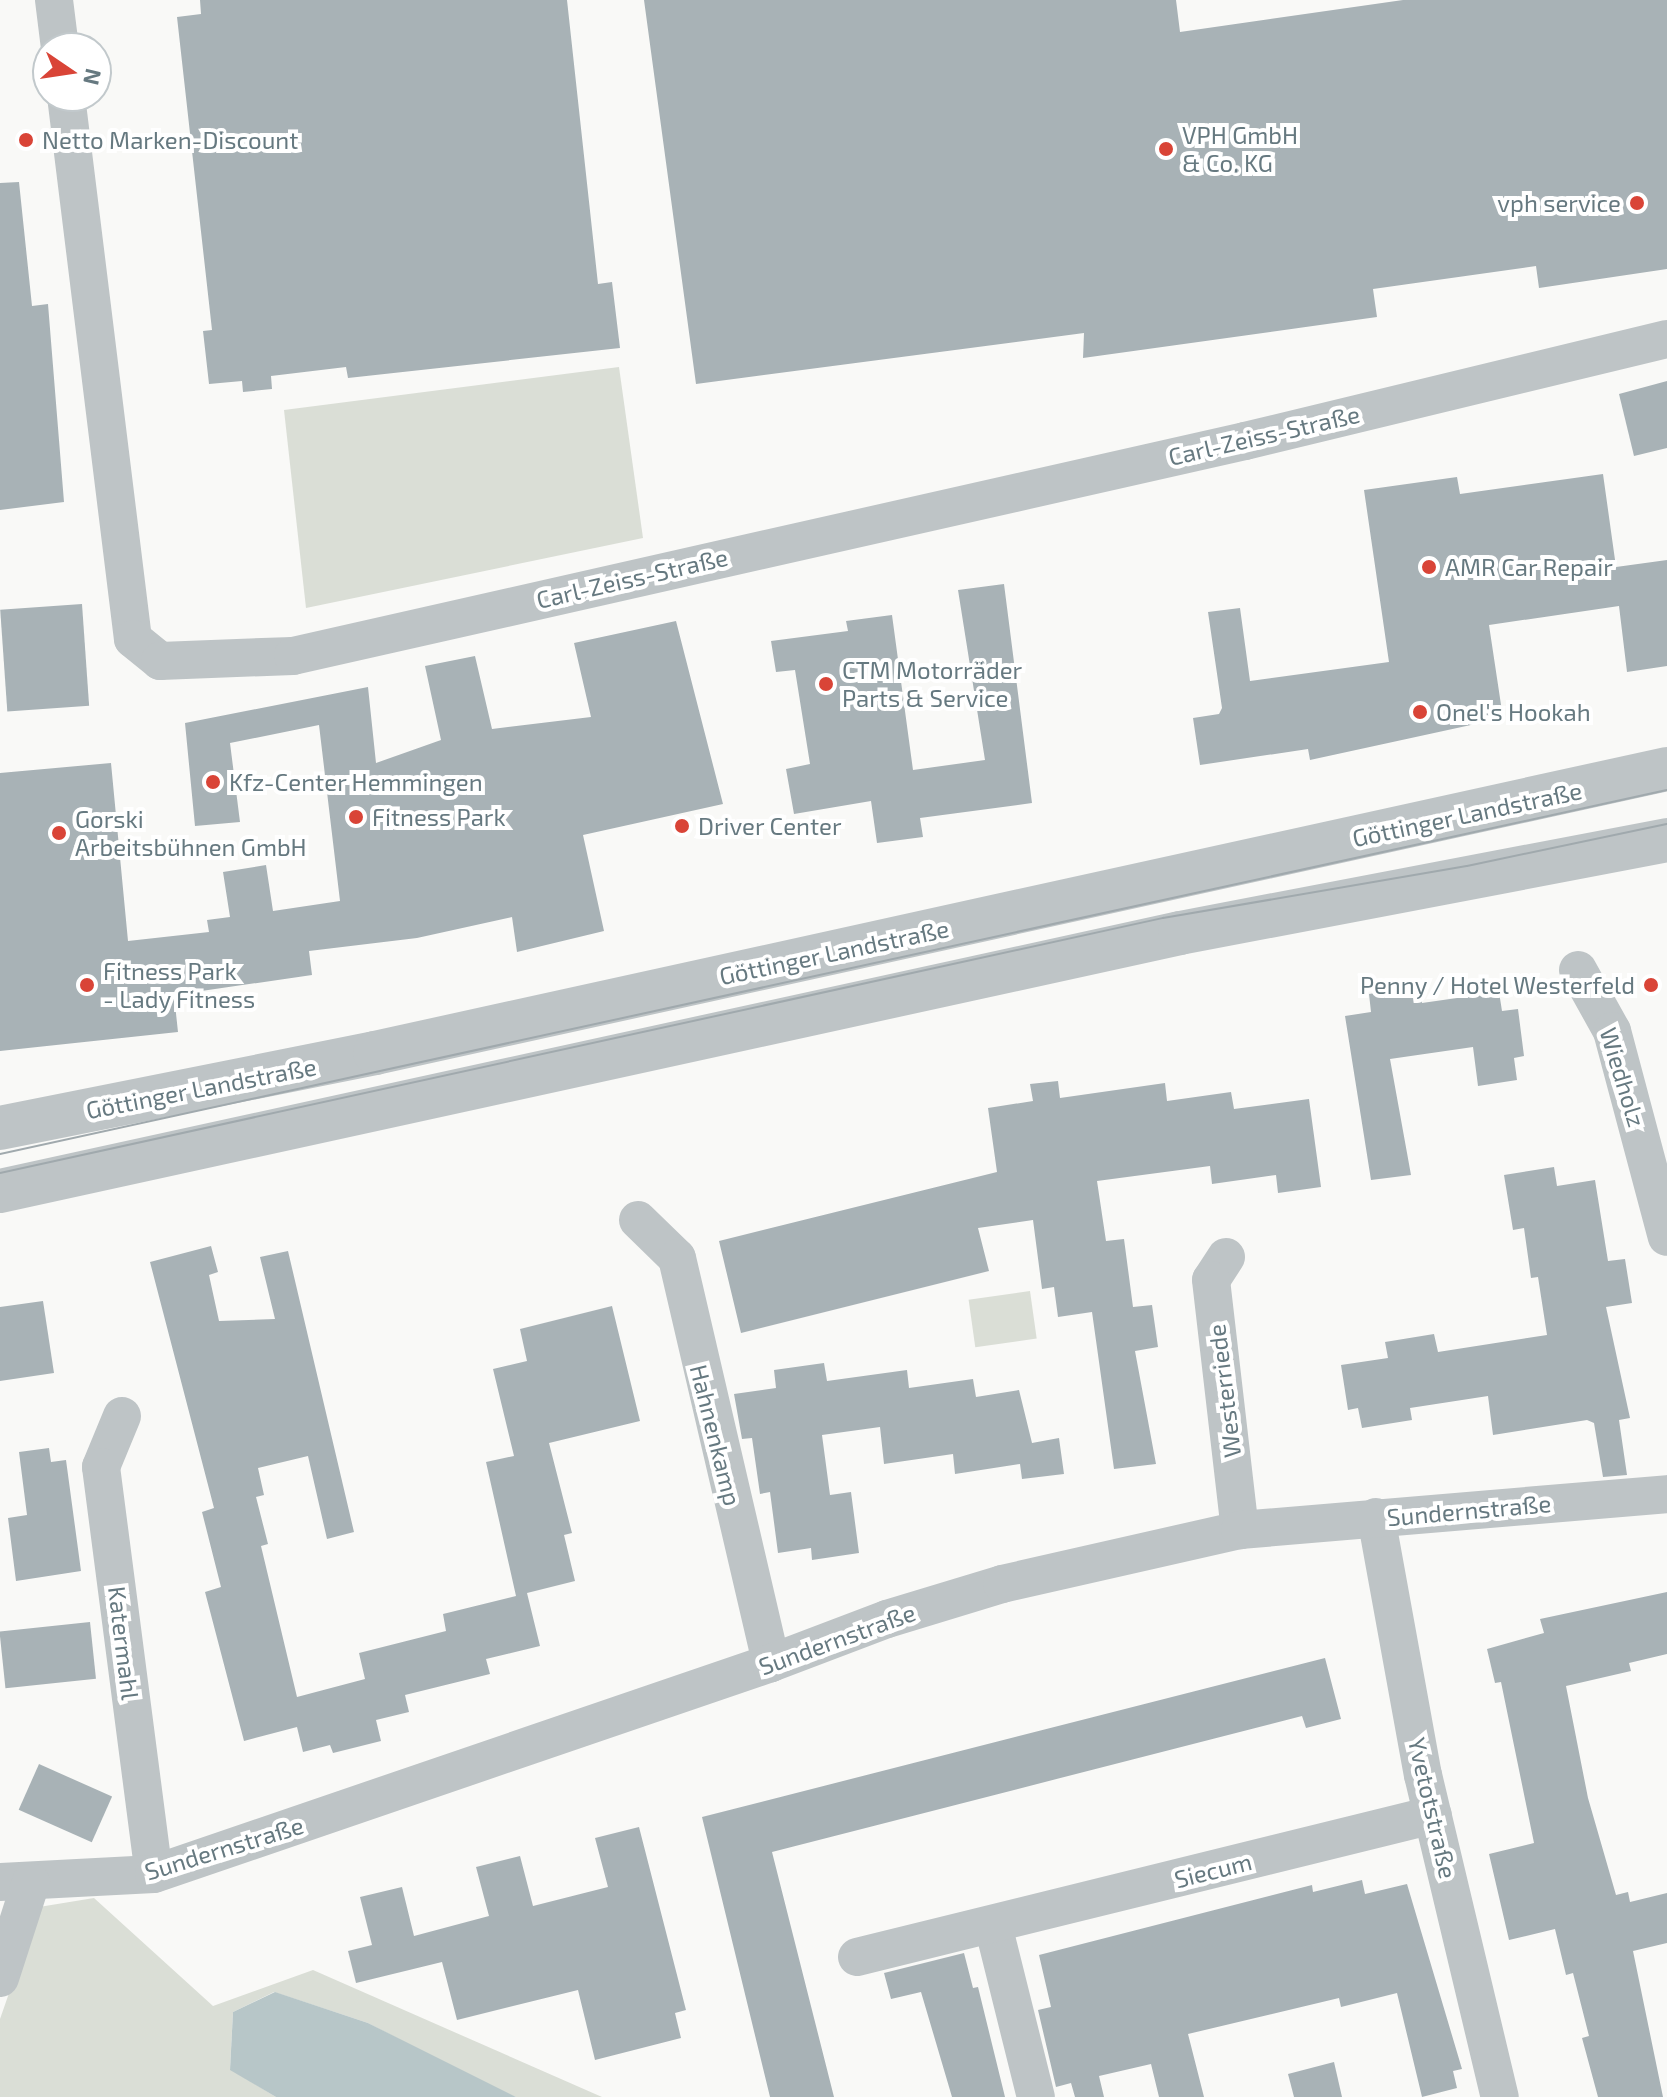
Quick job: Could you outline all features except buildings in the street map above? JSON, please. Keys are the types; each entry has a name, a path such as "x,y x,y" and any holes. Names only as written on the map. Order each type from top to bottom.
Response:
{"street":[{"path":"54,0 58,32"},
{"name":"Carl-Zeiss-Straße","path":"68,112 133,639 160,661 293,656 1230,444 1667,339"},
{"name":"Göttinger Landstraße","path":"0,1128 375,1053 1667,769"},
{"path":"0,1191 1180,933 1667,840"},
{"name":"Wiedholz","path":"1578,970 1612,1031 1667,1237"},
{"name":"Hahnenkamp","path":"638,1220 677,1258 771,1663"},
{"name":"Westerriede","path":"1226,1257 1211,1280 1240,1530"},
{"name":"Katermahl","path":"122,1416 101,1467 154,1874"},
{"name":"Sundernstraße","path":"0,1978 15,1882 154,1874 771,1663 887,1619 1002,1584 1240,1530 1667,1494"},
{"name":"Yvetotstraße","path":"1376,1517 1433,1815 1500,2097"},
{"name":"Siecum","path":"857,1957 1433,1815"},
{"path":"993,1925 1036,2097"}],"shaded area":[{"path":"619,367 643,538 306,608 284,410"},
{"path":"1030,1291 1037,1339 975,1347 969,1300"},
{"path":"94,1898 213,2006 313,1970 602,2097 516,2097 500,2092 368,2023 274,1992 233,2012 230,2069 276,2097 0,2097 0,2019 39,1907"},
{"path":"275,1992 368,2023 516,2097 276,2097 230,2070 233,2012"}],"tram line":[{"path":"0,1154 1667,790"},
{"path":"0,1173 1163,918 1467,866 1667,824"}],"place":[{"name":"Netto Marken-Discount","path":"26,140"},
{"name":"VPH GmbH & Co. KG","path":"1166,149"},
{"name":"vph service","path":"1637,203"},
{"name":"AMR Car Repair","path":"1429,567"},
{"name":"CTM Motorräder Parts & Service","path":"826,684"},
{"name":"Onel's Hookah","path":"1420,712"},
{"name":"Kfz-Center Hemmingen","path":"213,782"},
{"name":"Fitness Park","path":"356,817"},
{"name":"Driver Center","path":"682,826"},
{"name":"Gorski Arbeitsbühnen GmbH","path":"59,833"},
{"name":"Fitness Park - Lady Fitness","path":"87,985"},
{"name":"Penny / Hotel Westerfeld","path":"1651,985"}]}
